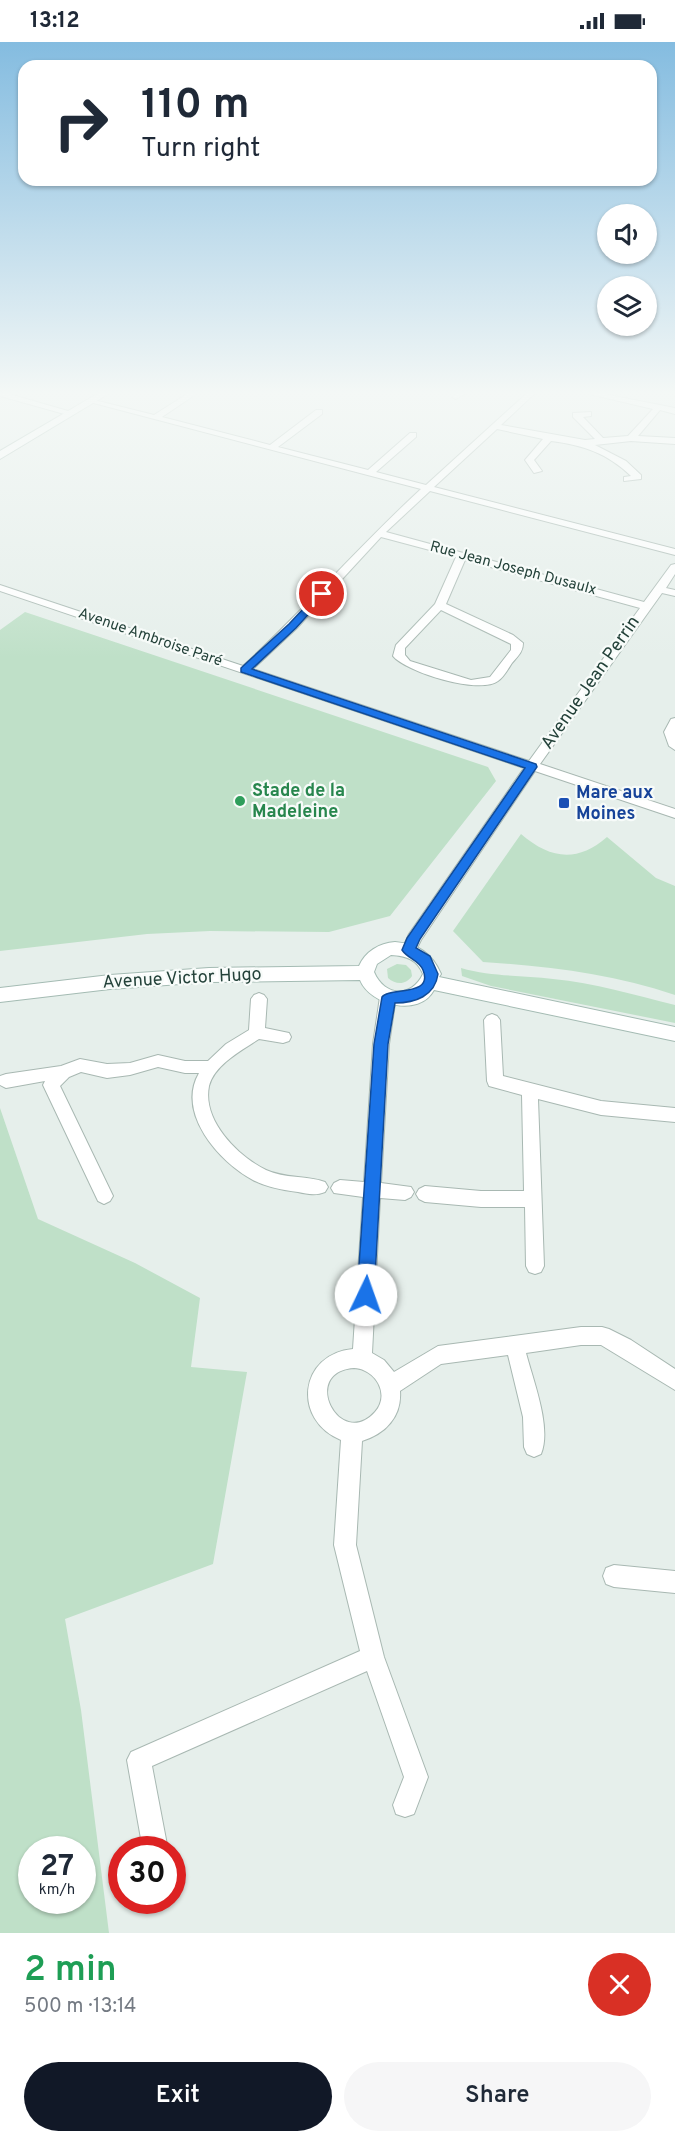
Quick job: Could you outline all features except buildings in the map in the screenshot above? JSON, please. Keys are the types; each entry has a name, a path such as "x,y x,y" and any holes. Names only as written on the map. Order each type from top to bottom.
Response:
{"main road":[{"path":"388,949 409,950 425,960 432,974 426,989 409,998 388,997 372,988 365,973 372,958 388,949"},
{"name":"Avenue Victor Hugo","path":"0,995 110,982 209,975 365,973"},
{"path":"430,982 675,1034"}],"street":[{"path":"405,482 675,552"},
{"path":"245,670 293,626 379,532 433,482"},
{"name":"Rue Jean Joseph Dusaulx","path":"379,532 646,606"},
{"path":"440,605 510,637 517,643 517,650 494,679 484,683 470,683 406,663 399,656 400,647 440,605 462,555"},
{"name":"Avenue Jean Perrin","path":"409,950 414,938 532,767 675,567"},
{"name":"Avenue Ambroise Paré","path":"0,588 675,814"},
{"path":"659,589 675,593"},
{"path":"675,722 670,732 675,746"},
{"path":"362,1359 381,1044 388,997"},
{"path":"257,1033 259,999"},
{"path":"492,1020 495,1081 601,1108 675,1115"},
{"path":"283,1037 257,1033 232,1048 212,1067 201,1085 202,1113 217,1138 238,1159 260,1175 292,1185 319,1187"},
{"path":"6,1081 63,1072 80,1065 107,1071 130,1069 158,1061 185,1067 212,1067"},
{"path":"63,1072 51,1085 104,1196"},
{"path":"530,1090 536,1266"},
{"path":"340,1188 405,1192"},
{"path":"425,1194 481,1199 533,1199"},
{"path":"390,1386 438,1355 581,1336 602,1336 624,1347 675,1380"},
{"path":"515,1346 533,1417 534,1447"},
{"path":"362,1359 374,1364 383,1373 390,1386 391,1399 386,1414 378,1424 367,1430 352,1432 339,1429 327,1421 320,1410 317,1398 318,1385 331,1366 342,1360 362,1359"},
{"path":"352,1432 345,1545 373,1657 416,1777 405,1805"},
{"path":"614,1576 675,1582"},
{"path":"153,1836 139,1760 373,1657"}],"green space":[{"name":"Stade de la Madeleine","path":"25,612 488,767 496,781 390,916 329,932 210,931 147,934 0,951 0,630"},
{"path":"521,834 542,849 564,855 585,851 607,837 656,878 675,886 675,995 604,976 483,962 453,931"},
{"path":"397,964 406,965 411,970 412,976 407,981 398,983 388,978 387,969"},
{"path":"461,968 484,973 584,983 675,1005 675,1023 491,986 462,976"},
{"path":"0,1108 38,1219 135,1263 200,1298 191,1367 247,1372 213,1564 65,1619 81,1710 109,1933 0,1933"}],"place":[{"name":"Stade de la Madeleine","path":"240,801"},
{"name":"Mare aux Moines","path":"564,803"}],"route":[{"path":"322,594 293,626 245,670 532,767 414,938 409,950 425,960 432,974 426,989 409,998 388,997 381,1044 366,1295"}]}
